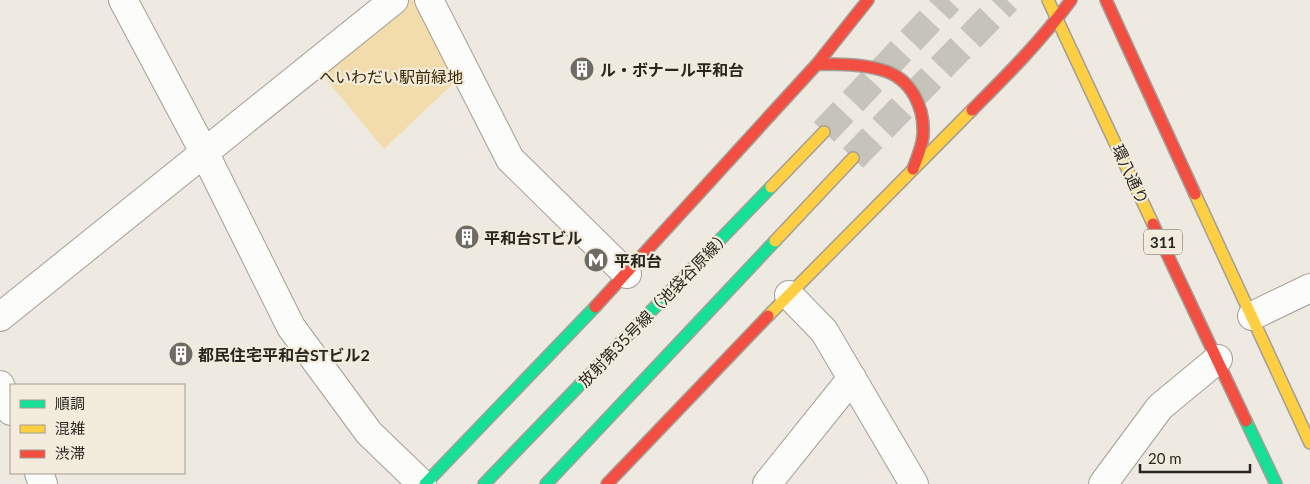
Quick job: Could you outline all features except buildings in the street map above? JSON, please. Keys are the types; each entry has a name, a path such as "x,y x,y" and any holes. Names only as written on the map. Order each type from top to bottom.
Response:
{"main road":[{"path":"423,484 627,274 817,64 868,0"},
{"name":"環八通り","path":"1048,0 1276,484"},
{"path":"607,484 789,295 1016,65 1057,18 1070,0"},
{"path":"1106,0 1310,443"},
{"path":"817,64 866,66 896,75 912,88 920,105 923,138 913,170"},
{"name":"放射第35号線（池袋谷原線）","path":"484,484 824,132"},
{"path":"546,484 853,158"}],"street":[{"path":"123,0 204,152 291,327 369,433 423,484"},
{"path":"0,317 394,0"},
{"path":"429,0 510,160 627,274"},
{"path":"1252,316 1310,288"},
{"path":"789,295 824,331 914,484"},
{"path":"1103,484 1160,407 1218,360"},
{"path":"767,484 852,378"},
{"path":"0,385 10,408"}],"green space":[{"name":"へいわだい駅前緑地","path":"407,0 418,0 458,79 384,149 321,73"}],"tunnel":[{"path":"824,132 949,0"},
{"path":"853,158 1007,0"}],"traffic: fast":[{"path":"484,484 771,187"},
{"path":"546,484 775,241"},
{"path":"425,484 595,307"},
{"path":"1246,421 1276,484"}],"traffic: slow":[{"path":"1048,0 1153,224"},
{"path":"768,316 972,110"},
{"path":"771,187 824,132"},
{"path":"775,241 853,158"},
{"path":"1195,194 1310,443"}],"traffic: jam":[{"path":"595,307 817,64 868,0"},
{"path":"972,110 1036,43 1071,0"},
{"path":"1106,0 1195,194"},
{"path":"817,64 858,65 882,70 892,74 908,87 919,104 923,125 922,144 913,169"},
{"path":"1153,224 1246,421"},
{"path":"607,484 768,316"}],"place":[{"name":"ル・ボナール平和台","path":"582,69"},
{"name":"平和台STビル","path":"467,237"},
{"name":"平和台","path":"596,260"},
{"name":"都民住宅平和台STビル2","path":"181,354"}]}
